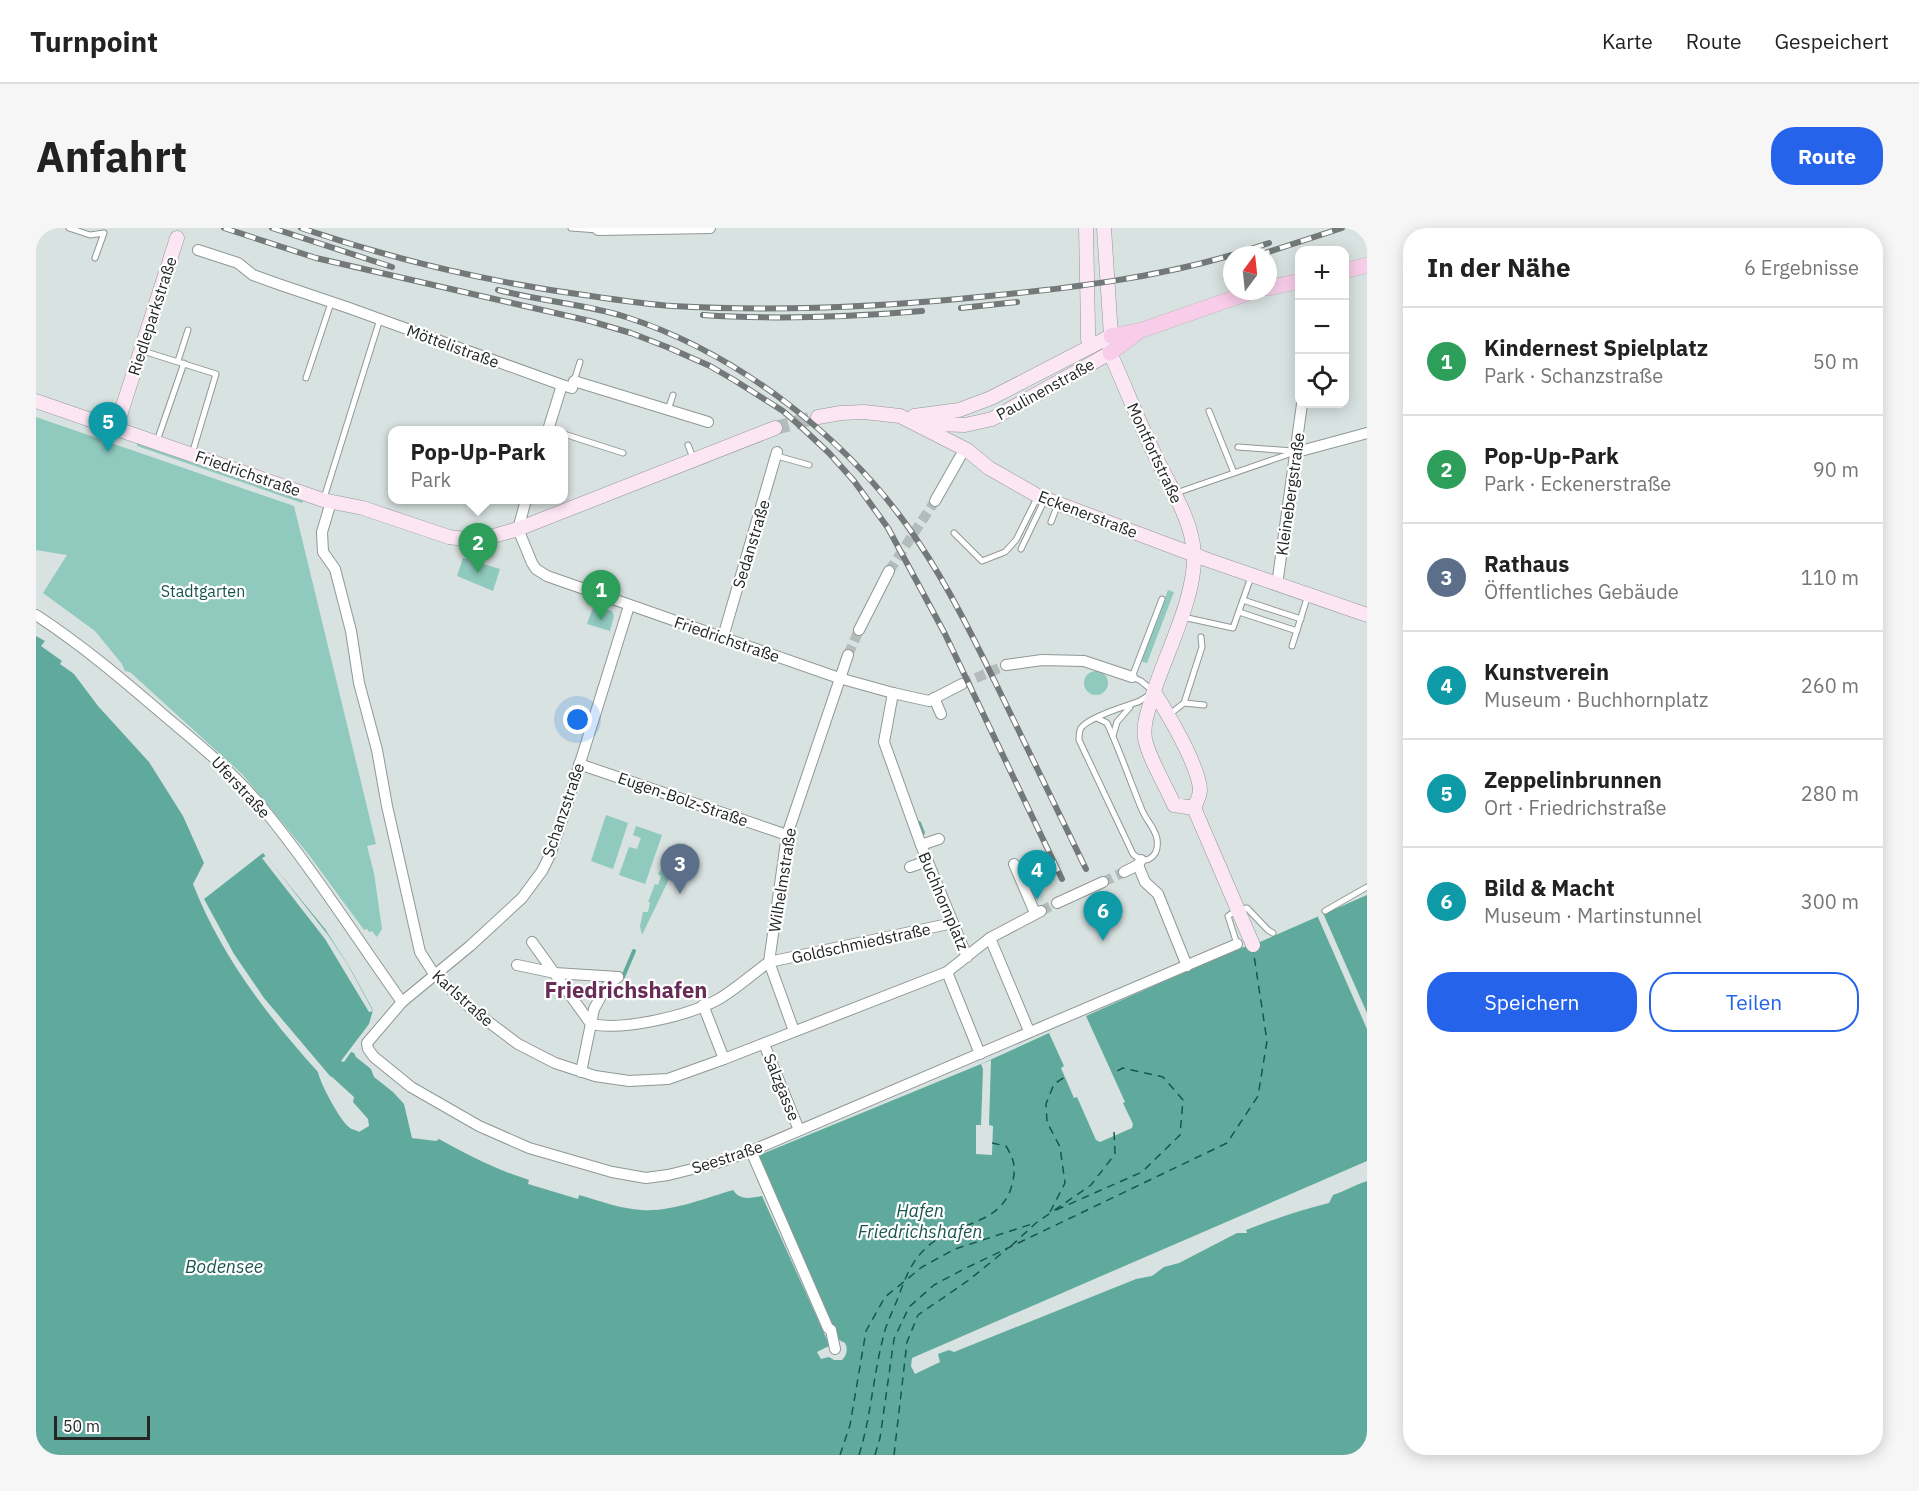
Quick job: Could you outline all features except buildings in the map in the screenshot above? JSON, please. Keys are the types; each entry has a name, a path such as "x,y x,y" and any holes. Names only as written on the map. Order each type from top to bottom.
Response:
{"main road":[{"path":"1086,228 1088,339 1092,346"},
{"path":"1104,228 1111,336"},
{"name":"Riedleparkstraße","path":"116,429 177,238"},
{"path":"1349,270 1367,265"},
{"path":"1277,286 1295,282"},
{"name":"Paulinenstraße","path":"900,416 931,415 958,410 991,398 1111,336 1139,331 1228,300"},
{"name":"Paulinenstraße","path":"900,416 932,424 965,425 992,419 1110,353 1139,331"},
{"name":"Paulinenstraße","path":"1110,353 1111,336"},
{"name":"Paulinenstraße","path":"1092,346 1110,353"},
{"name":"Montfortstraße","path":"1110,353 1190,528 1194,554 1193,573 1181,617 1145,719 1145,741 1174,805 1194,808"},
{"path":"963,454 967,419 991,398"},
{"name":"Friedrichstraße","path":"36,401 327,501 363,508 449,537 483,538 518,529"},
{"name":"Eckenerstraße","path":"818,417 841,412 900,416 963,454 1047,499 1277,585 1367,615"},
{"path":"518,529 775,428"},
{"path":"1154,692 1169,716 1198,775 1200,793 1194,808 1253,945"}],"street":[{"path":"598,229 710,228"},
{"name":"Möttelistraße","path":"198,250 238,263 253,274 278,284 570,384 708,422"},
{"path":"552,426 570,384"},
{"name":"Kleinebergstraße","path":"1277,585 1302,408"},
{"path":"1297,452 1367,433"},
{"name":"Sedanstraße","path":"723,637 777,454"},
{"path":"935,501 963,454"},
{"name":"Karlstraße","path":"327,501 322,532 323,552 335,569 338,578 355,650 359,683 377,750 418,944 425,962 435,976 474,1011 518,1044 555,1063 582,1072 629,1081 668,1079 947,972"},
{"path":"518,529 524,504"},
{"name":"Friedrichstraße","path":"518,529 536,569 547,576 838,678 929,701 934,698"},
{"path":"859,630 889,571"},
{"name":"Schanzstraße","path":"435,976 522,898 542,871 550,855 629,606"},
{"name":"Uferstraße","path":"36,615 89,651 208,752 237,780 294,848 402,1002"},
{"name":"Wilhelmstraße","path":"769,962 787,835 838,678 848,655"},
{"path":"1006,664 1042,660 1084,661 1132,677"},
{"path":"941,714 934,698 962,684"},
{"name":"Buchhornplatz","path":"893,693 884,742 927,861 967,957"},
{"name":"Eugen-Bolz-Straße","path":"579,764 787,835"},
{"name":"Buchhornplatz","path":"921,845 939,839"},
{"path":"910,867 927,861"},
{"path":"1124,872 1140,862 1146,882 1158,894 1187,966"},
{"name":"Buchhornplatz","path":"980,1054 947,972 990,938 1038,912 1014,864"},
{"path":"1057,903 1079,888 1103,882"},
{"name":"Goldschmiedstraße","path":"769,962 953,923"},
{"name":"Buchhornplatz","path":"990,938 1029,1032"},
{"path":"532,942 591,1024 606,1027 655,1021 703,1005 717,1000 769,962 794,1031"},
{"name":"Seestraße","path":"435,976 402,1002 369,1039 368,1049 374,1057 411,1087 503,1137 529,1148 602,1169 646,1178 707,1165 751,1151 1237,944"},
{"path":"518,964 555,973 618,977 606,987 594,1009 582,1072"},
{"path":"703,1005 724,1059"},
{"name":"Salzgasse","path":"764,1044 799,1130"},
{"path":"751,1151 831,1339"}],"lane":[{"path":"69,228 90,235 104,232 95,258"},
{"path":"571,228 598,229"},
{"path":"306,378 332,302"},
{"path":"327,501 380,319"},
{"path":"156,442 181,362 188,330"},
{"path":"142,350 216,374 192,454"},
{"path":"580,362 570,384 606,395"},
{"path":"668,410 673,395"},
{"path":"1209,411 1234,473"},
{"path":"568,435 623,453"},
{"path":"688,445 694,459"},
{"path":"1238,447 1297,452"},
{"path":"1174,493 1297,452"},
{"path":"777,454 809,465"},
{"path":"1047,499 1051,522"},
{"path":"954,533 982,561 1005,552 1047,499"},
{"path":"1021,549 1047,499"},
{"path":"1181,617 1233,628 1252,575"},
{"path":"1292,646 1308,595"},
{"path":"1113,735 1117,722 1126,710 1154,692 1132,677 1162,599"},
{"path":"1243,600 1301,619"},
{"path":"1239,612 1297,631"},
{"path":"1169,716 1185,703 1202,647 1201,637"},
{"path":"1097,718 1107,723 1113,735 1143,812 1158,841 1157,852 1151,858 1140,862 1130,849 1079,740 1080,729 1087,722 1097,718 1140,701"},
{"path":"1185,703 1204,705"},
{"path":"1325,911 1367,886"},
{"path":"1237,944 1228,916 1238,910 1247,908 1273,933"}],"green space":[{"name":"Stadtgarten","path":"36,417 294,506 376,844 367,846 374,873 382,929 377,937 372,931 364,930 309,855 243,775 130,672 125,671 95,631 43,593 67,555 36,550"},
{"path":"137,441 304,500 302,503 137,446"},
{"path":"463,558 500,569 493,591 457,576"},
{"path":"1168,590 1174,592 1147,663 1141,661"},
{"path":"594,605 612,611 614,616 610,631 587,624"},
{"path":"1096,671 1104,675 1108,683 1104,691 1096,695 1088,691 1084,683 1088,675"},
{"path":"606,815 628,823 613,869 591,861"},
{"path":"636,826 662,835 645,884 619,875 629,847 637,849 641,838 633,835"},
{"path":"677,843 686,844 642,935 640,926 643,912 648,912 650,902 648,902 661,876 658,874 667,859 670,860"}],"water":[{"name":"Bodensee","path":"36,636 45,641 41,646 62,661 60,664 74,674 98,706 149,762 183,816 204,863 193,884 217,935 247,984 318,1072 331,1101 350,1128 359,1132 369,1126 368,1119 353,1102 354,1097 330,1076 264,998 234,954 204,899 263,853 325,929 373,1010 369,1024 341,1061 344,1062 351,1052 354,1053 371,1069 374,1077 393,1092 404,1104 412,1138 436,1141 439,1139 483,1162 529,1180 528,1184 578,1199 579,1195 626,1208 665,1209 733,1190 742,1197 762,1196 829,1344 817,1352 821,1359 829,1357 842,1360 846,1354 846,1345 839,1340 755,1157 981,1064 1049,1033 1064,1066 1061,1068 1074,1098 1077,1097 1096,1140 1100,1142 1132,1128 1133,1124 1086,1016 1236,949 1253,945 1367,895 1367,1161 912,1358 911,1366 915,1374 940,1362 938,1354 949,1350 954,1352 1136,1279 1152,1276 1164,1267 1179,1263 1237,1233 1247,1233 1246,1230 1267,1222 1329,1203 1333,1195 1367,1181 1367,1455 36,1455"}],"pier":[{"path":"266,856 328,935 348,965 373,1011 369,1012 325,939 262,858"},
{"path":"1323,913 1367,1013 1367,1029 1317,915"},
{"path":"991,1060 989,1125 993,1126 992,1155 976,1154 976,1125 981,1125 983,1069 981,1064"}],"waterway":[{"path":"919,823 923,833"},
{"path":"623,977 634,951"}],"ferry route":[{"path":"875,1455 880,1438 894,1339 909,1307 934,1285 964,1269 1227,1143 1258,1096 1267,1041 1253,949"},
{"path":"1056,1210 1142,1172 1180,1135 1183,1100 1163,1077 1123,1068 1113,1073"},
{"path":"1050,1212 1065,1183 1060,1147 1047,1122 1046,1104 1054,1084 1065,1077"},
{"path":"1011,1246 1036,1223 1091,1185 1115,1154 1114,1131"},
{"path":"859,1455 884,1332 912,1266 934,1241 986,1217 997,1209 1006,1199 1012,1185 1013,1160 1006,1146 992,1143"},
{"path":"840,1455 850,1425 866,1331 885,1297 922,1267 955,1249 1035,1223"},
{"path":"894,1455 907,1342 918,1315 969,1280 1007,1249"}],"tunnel":[{"path":"775,428 818,417"},
{"path":"889,571 935,501"},
{"path":"848,655 859,630"},
{"path":"962,684 1006,665"},
{"path":"1103,882 1124,872"},
{"path":"1041,911 1057,903"}],"railway":[{"path":"224,228 316,258 590,321 631,333 710,366 783,411 829,453 854,481 888,528 945,634 1062,879"},
{"path":"272,228 392,267"},
{"path":"301,228 408,260 481,277 554,291 642,303 712,308 870,306 1020,293 1142,276 1223,257"},
{"path":"1277,249 1342,228"},
{"path":"1260,246 1269,243"},
{"path":"498,290 626,317 669,333 751,378 790,406 861,470 892,506 919,543 951,595 1086,869"},
{"path":"961,308 1017,302"},
{"path":"703,315 813,317 922,311"}],"place":[{"name":"Zeppelinbrunnen","path":"108,452"},
{"name":"Pop-Up-Park","path":"478,573"},
{"name":"Kindernest Spielplatz","path":"601,620"},
{"name":"Rathaus","path":"680,894"},
{"name":"Kunstverein","path":"1037,900"},
{"name":"Bild & Macht","path":"1103,941"}],"district":[{"name":"Friedrichshafen","path":"626,990"}],"water label":[{"name":"Hafen Friedrichshafen","path":"920,1221"}]}
